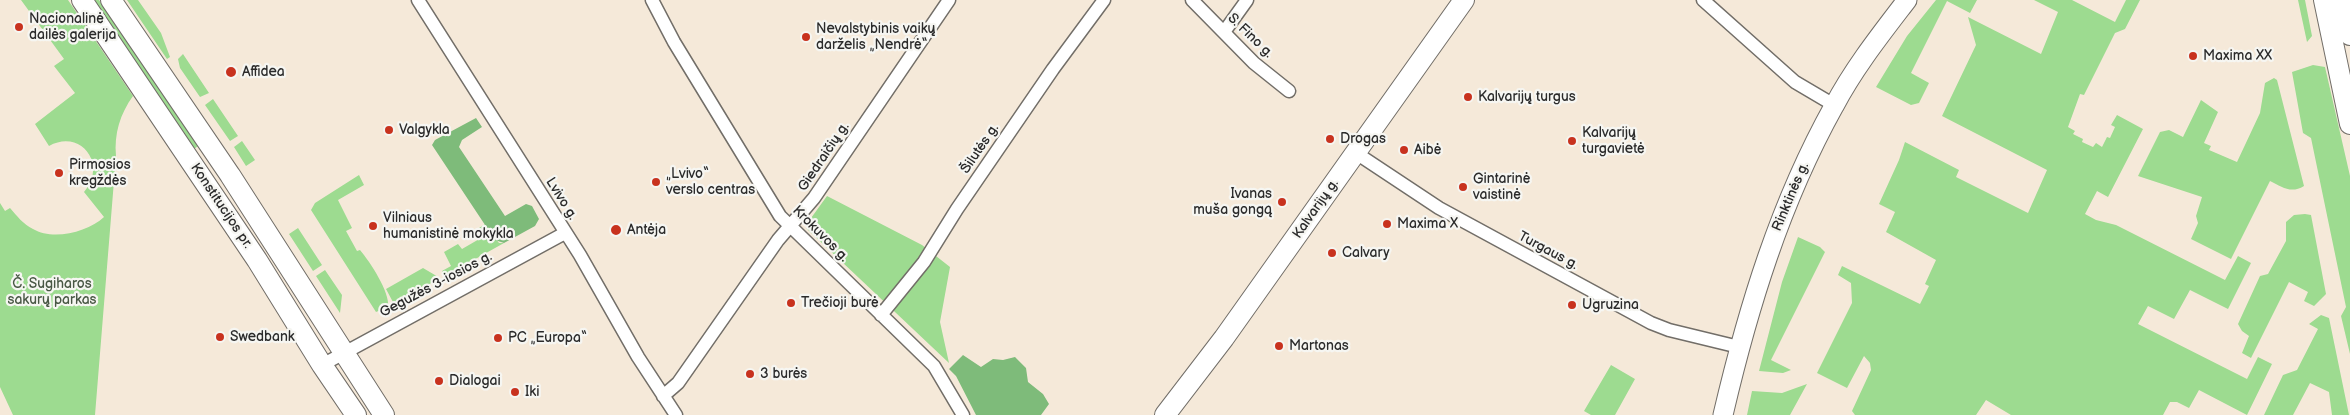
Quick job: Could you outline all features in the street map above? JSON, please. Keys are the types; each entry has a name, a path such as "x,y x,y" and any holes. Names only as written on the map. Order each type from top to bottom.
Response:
{"main road":[{"name":"Konstitucijos pr.","path":"82,0 257,260 322,365 356,415"},
{"name":"Konstitucijos pr.","path":"111,0 240,191 384,415"},
{"name":"Kalvarijų g.","path":"1165,415 1224,338 1464,0"},
{"name":"Rinktinės g.","path":"1723,415 1738,347 1779,222 1834,105 1876,41 1907,0"},
{"path":"2324,0 2350,124"},
{"path":"2342,0 2350,34"}],"street":[{"name":"Lvivo g.","path":"418,0 565,232 676,415"},
{"name":"Krokuvos g.","path":"652,0 780,216 934,366 964,415"},
{"name":"Giedraičių g.","path":"663,396 678,383 766,257 814,198 948,0"},
{"name":"Šilutės g.","path":"881,315 934,248 957,209 1053,69 1104,0"},
{"name":"S. Fino g.","path":"1192,0 1254,62 1289,91"},
{"path":"1224,32 1247,0"},
{"path":"1703,0 1795,82 1834,105"},
{"name":"Turgaus g.","path":"1356,153 1439,208 1651,323 1669,330 1738,347"},
{"name":"Gegužės 3-iosios g.","path":"322,365 565,232"}],"green space":[{"name":"Č. Sugiharos sakurų parkas","path":"21,0 68,0 133,96 121,117 116,140 95,415 13,415 0,387 0,203 5,211 10,208 20,220 41,233 60,234 80,231 104,217 84,192 91,182 93,171 92,161 88,152 71,142 61,142 49,146 35,124 75,93 54,66 64,59"},
{"path":"92,0 99,0 198,146 194,149"},
{"path":"127,0 138,0 161,33 170,57 167,59"},
{"path":"1936,0 1977,0 1970,13 1947,1 1911,73 1929,83 1919,103 1911,105 1876,87 1907,36"},
{"path":"2034,0 2072,0 2115,22 2126,0 2140,0 2125,29 2115,33 2084,95 2080,94 2068,127 2075,131 2073,134 2083,139 2082,142 2093,147 2096,143 2102,147 2107,137 2110,138 2115,127 2111,125 2117,115 2143,129 2108,197 2097,191 2085,214 2096,220 2116,225 2225,280 2238,256 2251,263 2228,309 2190,290 2174,319 2148,306 2138,324 2247,379 2258,357 2272,364 2247,415 2199,390 2189,408 2177,402 2170,402 2163,415 2011,415 1986,400 1976,415 1855,415 1852,411 1871,370 1870,363 1864,356 1847,388 1817,373 1852,303 1851,283 1838,275 1842,266 1920,304 1929,286 1925,284 1936,260 1886,232 1895,212 1879,204 1905,142 1959,170 1956,177 2028,213 2047,170 1942,116 1976,45 1968,17 2041,54 2058,12"},
{"path":"2298,0 2305,0 2312,36 2307,42"},
{"path":"183,54 209,93 200,97 180,68 178,59"},
{"path":"2313,65 2325,67 2350,176 2350,354 2341,316 2346,307 2311,138 2303,133 2292,72"},
{"path":"2274,78 2277,80 2304,186 2291,190 2270,181 2231,259 2191,239 2198,223 2196,216 2202,197 2138,176 2160,132 2169,130 2183,137 2201,100 2218,112 2204,143 2211,146 2209,150 2237,162 2260,113 2265,83"},
{"path":"213,99 238,136 230,141 205,105"},
{"path":"476,118 482,127 462,140 459,147 505,216 526,204 532,206 539,219 535,226 504,243 495,240 432,145 435,140"},
{"path":"242,141 255,160 246,166 234,147"},
{"path":"359,175 364,185 338,200 352,228 346,231 357,251 360,250 374,269 386,293 388,307 376,312 311,210 315,203"},
{"path":"827,196 922,245 950,267 940,322 949,363 806,228 806,225"},
{"path":"2294,215 2311,215 2326,294 2314,306 2304,301 2308,292 2289,282 2251,358 2242,353 2249,336 2242,331 2238,324 2260,276 2268,274 2286,241 2286,222"},
{"path":"485,224 499,243 504,243 445,276 442,271 451,266 444,252 458,244 462,249 481,238 476,230"},
{"path":"298,228 322,265 313,271 289,234"},
{"path":"1798,237 1820,247 1825,252 1771,360 1791,370 1783,373 1759,371 1782,282"},
{"path":"423,268 440,278 394,304 386,289"},
{"path":"325,270 342,295 340,313 316,276"},
{"path":"2321,315 2329,318 2349,415 2332,415 2329,392 2310,383 2293,415 2264,415 2283,375 2297,370 2318,329 2309,324"},
{"path":"963,355 981,367 993,359 1003,360 1015,357 1026,368 1028,382 1043,394 1049,404 1041,415 976,415 956,376 949,369"},
{"path":"1611,365 1635,379 1615,415 1591,415 1584,411"},
{"path":"1807,384 1790,415 1747,415 1752,391 1782,393"}],"place":[{"name":"Nacionalinė dailės galerija","path":"19,27"},
{"name":"Nevalstybinis vaikų darželis „Nendrė“","path":"806,37"},
{"name":"Maxima XX","path":"2193,56"},
{"name":"Affidea","path":"231,72"},
{"name":"Kalvarijų turgus","path":"1468,97"},
{"name":"Valgykla","path":"389,130"},
{"name":"Drogas","path":"1330,139"},
{"name":"Kalvarijų turgavietė","path":"1572,141"},
{"name":"Aibė","path":"1404,150"},
{"name":"Pirmosios kregždės","path":"59,173"},
{"name":"„Lvivo“ verslo centras","path":"656,182"},
{"name":"Gintarinė vaistinė","path":"1463,187"},
{"name":"Ivanas muša gongą","path":"1282,202"},
{"name":"Maxima X","path":"1387,224"},
{"name":"Vilniaus humanistinė mokykla","path":"373,226"},
{"name":"Antėja","path":"616,230"},
{"name":"Calvary","path":"1332,253"},
{"name":"Trečioji burė","path":"791,303"},
{"name":"Ugruzina","path":"1572,305"},
{"name":"Swedbank","path":"220,337"},
{"name":"PC „Europa“","path":"498,338"},
{"name":"Martonas","path":"1279,346"},
{"name":"3 burės","path":"750,374"},
{"name":"Dialogai","path":"439,381"},
{"name":"Iki","path":"515,392"}]}
